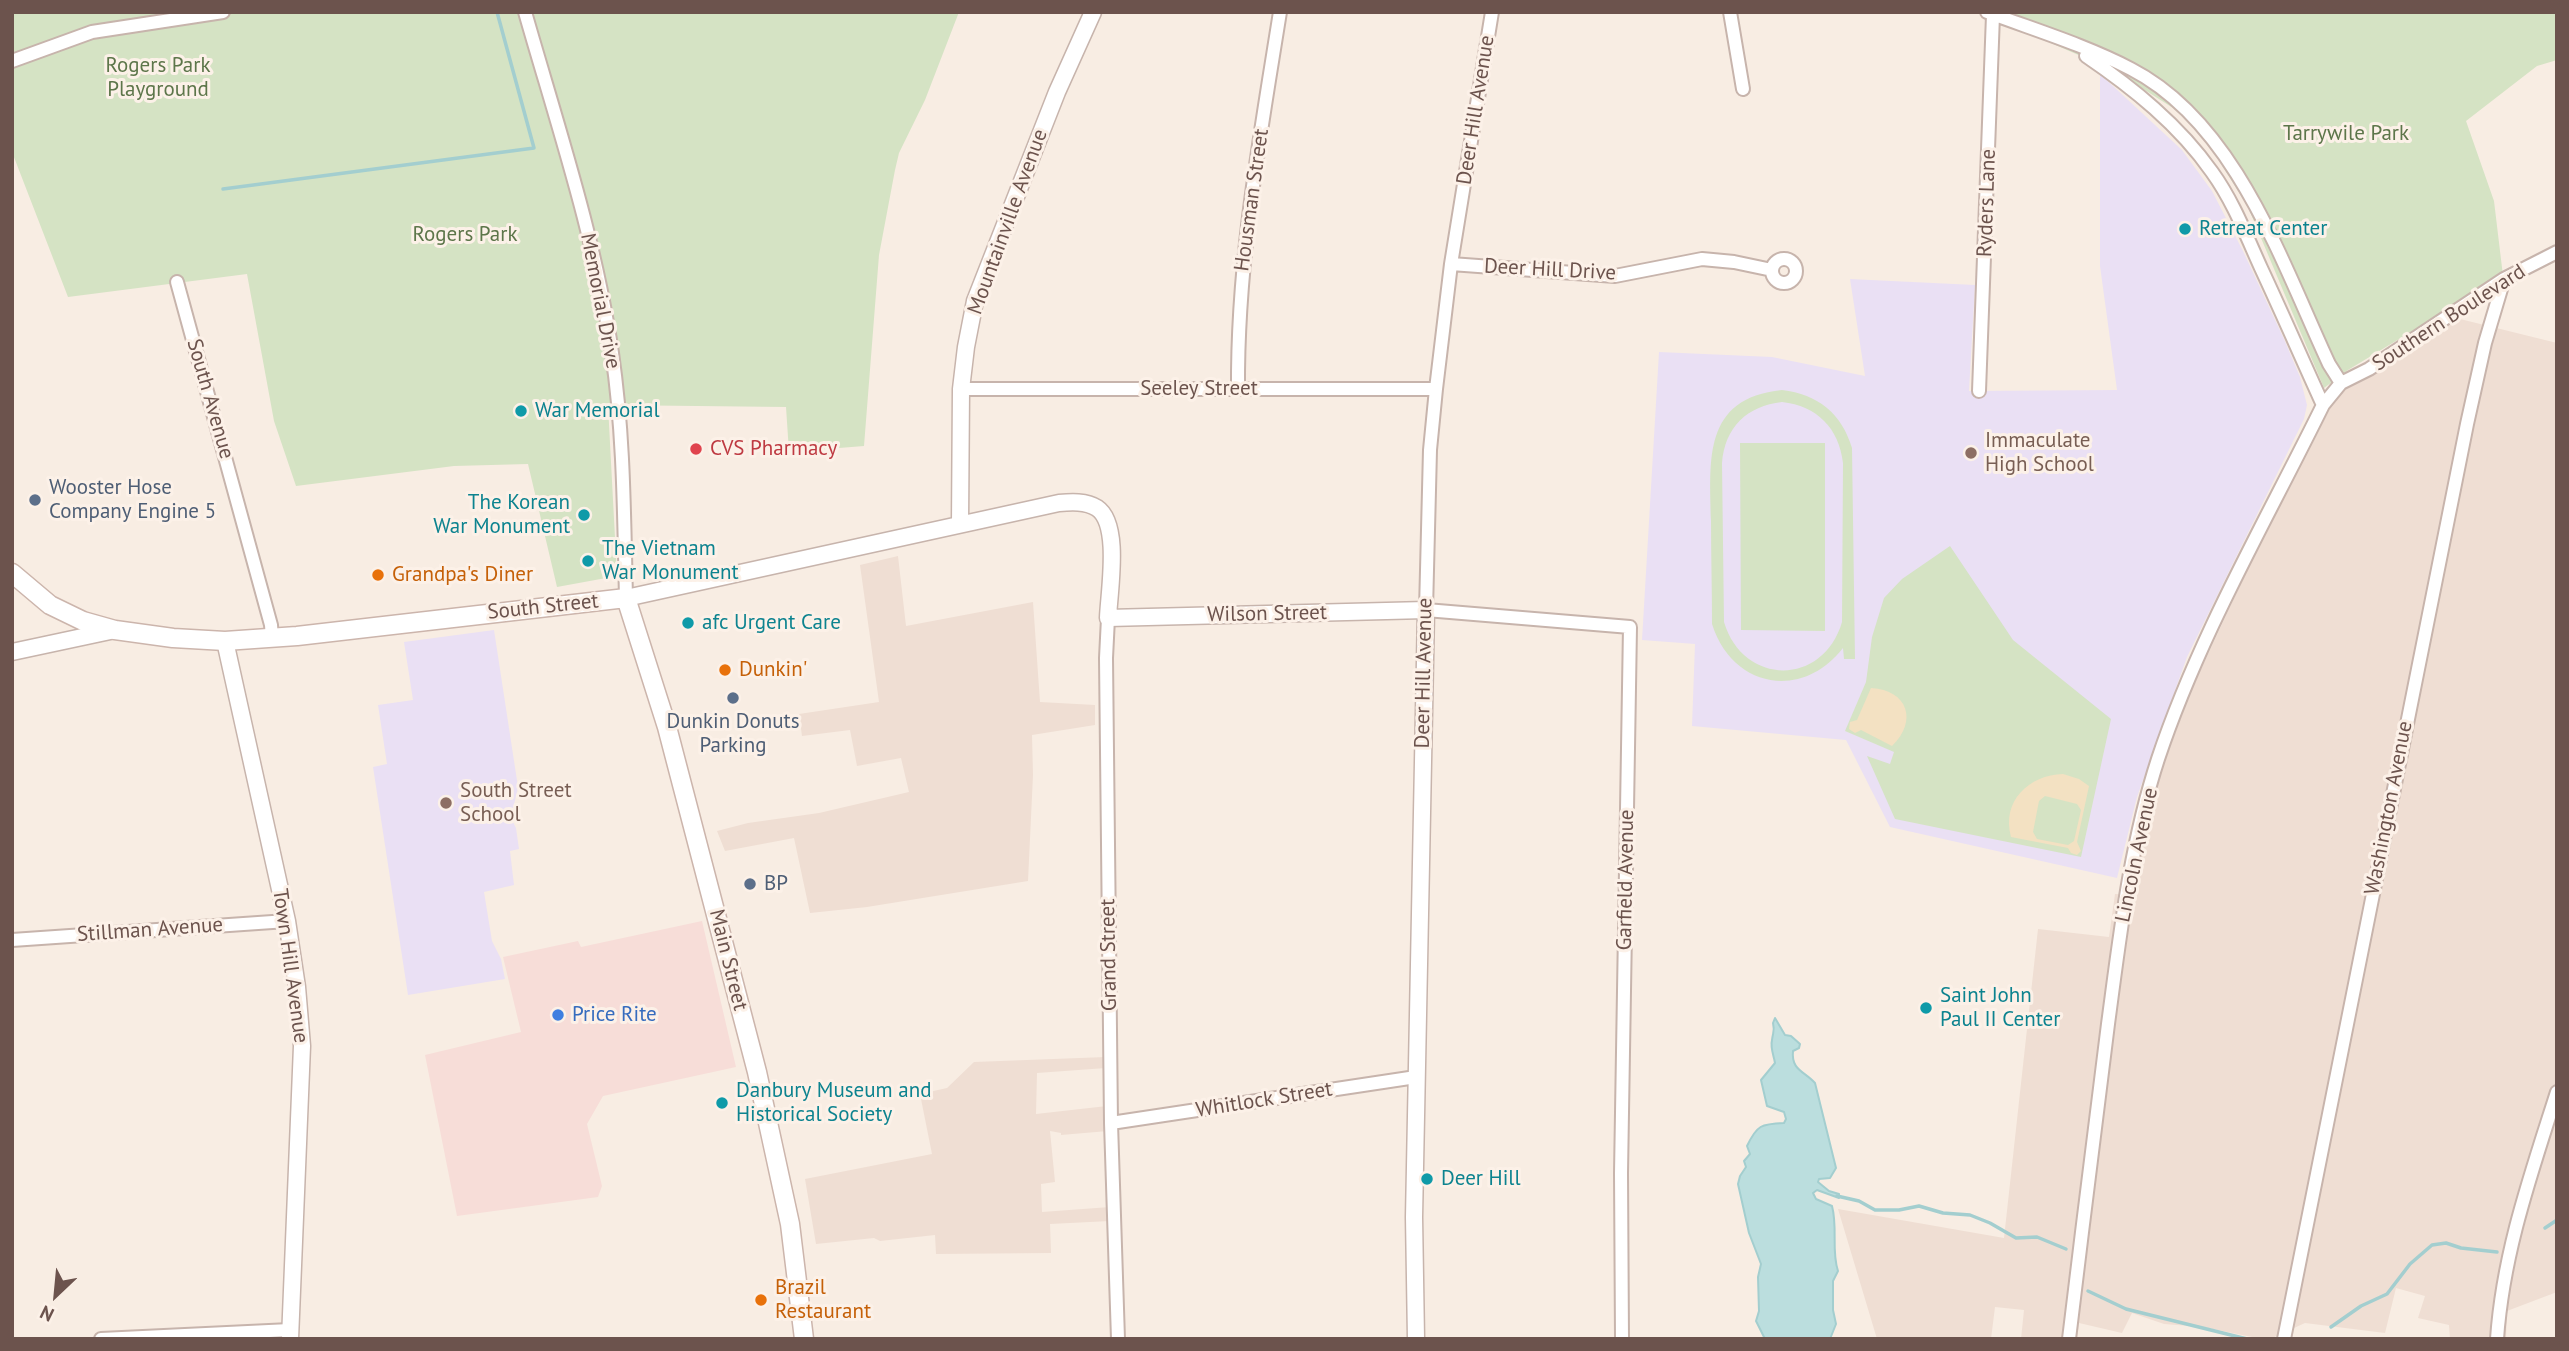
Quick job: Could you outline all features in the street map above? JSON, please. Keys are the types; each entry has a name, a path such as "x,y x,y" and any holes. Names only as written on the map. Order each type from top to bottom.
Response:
{"main road":[{"name":"South Street","path":"12,573 50,605 83,621 115,630 173,638 225,641 626,598"},
{"name":"Main Street","path":"626,598 667,727 757,1072 790,1224 802,1335"}],"street":[{"path":"12,61 92,32 223,12"},
{"name":"Memorial Drive","path":"525,12 598,277 612,351 621,421 626,598"},
{"name":"Mountainville Avenue","path":"960,524 961,389 975,300 1054,101 1093,12"},
{"name":"Housman Street","path":"1238,389 1237,335 1244,253 1280,12"},
{"name":"Deer Hill Avenue","path":"1416,1339 1416,1077 1430,450 1451,264 1492,12"},
{"path":"1730,12 1743,89"},
{"path":"1990,13 2132,69 2169,94 2201,124 2230,161 2250,195 2329,364 2341,383"},
{"name":"Ryders Lane","path":"1979,391 1990,13"},
{"path":"2060,39 2120,79 2186,139 2212,172 2232,204 2323,405"},
{"name":"Southern Boulevard","path":"2323,405 2341,383 2369,369 2504,279 2557,251"},
{"name":"Deer Hill Drive","path":"1451,264 1615,276 1702,259 1772,270"},
{"name":"Washington Avenue","path":"2284,1339 2467,424 2485,343 2504,279"},
{"name":"South Avenue","path":"177,282 232,473 272,638"},
{"name":"Seeley Street","path":"961,389 1436,389"},
{"name":"Lincoln Avenue","path":"2069,1339 2123,905 2144,807 2158,759 2182,697 2323,405"},
{"name":"South Street","path":"626,598 1059,503 1096,507 1108,520 1112,542 1111,572"},
{"name":"Grand Street","path":"1111,572 1106,658 1111,1123 1118,1339"},
{"name":"Wilson Street","path":"1108,618 1426,610"},
{"name":"Garfield Avenue","path":"1426,610 1630,627 1622,1339"},
{"path":"12,652 115,630"},
{"name":"Town Hill Avenue","path":"225,641 287,920 298,987 302,1046 290,1335"},
{"name":"Stillman Avenue","path":"12,940 287,920"},
{"name":"Whitlock Street","path":"1111,1123 1416,1077"},
{"path":"2497,1339 2510,1249 2557,1093"},
{"path":"101,1339 290,1335"}],"shaded area":[{"name":"Immaculate High School","path":"2100,74 2182,150 2212,191 2284,339 2300,377 2307,405 2304,419 2187,657 2137,797 2117,878 1890,827 1846,740 1692,726 1695,644 1642,640 1659,352 1772,357 1865,376 1850,279 1975,285 1969,391 2117,390 2100,266"},
{"path":"2456,318 2557,343 2557,1292 2507,1311 2506,1339 2450,1339 2449,1325 2418,1318 2425,1296 2396,1288 2385,1333 2305,1323 2270,1339 2262,1339 2203,1327 2164,1324 2132,1313 2122,1333 2079,1323 2077,1339 2021,1339 2024,1310 1995,1307 1991,1339 1877,1339 1838,1209 2004,1238 2038,929 2109,937 2115,894 2134,895 2140,851 2162,768 2190,693 2267,527 2328,408 2344,388"},
{"path":"898,556 906,626 1033,602 1040,702 1095,705 1095,725 1032,735 1028,881 867,907 810,913 794,838 725,851 717,831 748,823 819,813 909,792 901,758 857,766 850,730 802,736 799,714 879,702 860,565"},
{"name":"South Street School","path":"494,630 518,787 511,818 516,828 519,849 510,851 514,885 484,892 492,941 501,959 505,979 408,995 373,767 387,764 378,705 413,700 404,642"},
{"path":"702,921 736,1067 603,1096 587,1124 602,1186 598,1197 457,1216 425,1055 521,1032 503,957 578,941 581,947"},
{"path":"1106,1057 1106,1068 1037,1073 1036,1114 1107,1106 1108,1131 1061,1135 1050,1131 1055,1182 1041,1184 1042,1212 1110,1207 1110,1221 1050,1224 1051,1253 936,1254 935,1235 816,1244 805,1179 932,1154 920,1094 947,1088 974,1062"}],"green space":[{"name":"Rogers Park","path":"12,12 959,12 925,100 899,153 895,170 879,255 864,446 789,452 786,407 608,405 617,576 557,587 528,464 454,466 296,486 274,421 247,274 68,297 12,152"},
{"name":"Tarrywile Park","path":"1980,12 2557,12 2557,60 2537,66 2466,121 2494,201 2503,276 2348,370 2324,388 2248,207 2203,135 2173,108 2115,71"},
{"path":"1782,390 1817,401 1842,425 1852,448 1855,659 1844,659 1843,648 1826,665 1808,676 1789,681 1770,680 1751,674 1735,662 1722,646 1712,624 1712,455 1716,436 1724,419 1737,405 1756,395","holes":["1769,404 1795,404 1806,408 1824,421 1837,439 1841,450 1842,622 1832,643 1818,658 1801,667 1783,670 1765,667 1748,658 1734,643 1724,622 1722,463 1728,439 1740,420"]},
{"path":"1740,443 1825,443 1825,631 1741,630"},
{"path":"1950,546 2013,640 2111,719 2081,857 1895,819 1867,756 1890,764 1894,752 1845,731 1866,682 1872,637 1884,598 1902,579"}],"sand":[{"path":"1871,688 1894,694 1905,708 1905,727 1892,746 1861,730 1855,733 1849,729 1850,722 1857,720"},
{"path":"2063,774 2079,779 2089,786 2077,842 2081,851 2077,855 2071,853 2068,848 2011,837 2010,812 2020,792 2039,779","holes":["2045,796 2077,804 2081,810 2074,841 2068,845 2037,839 2033,832 2039,801"]}],"water":[{"path":"1775,1018 1785,1035 1791,1036 1800,1044 1799,1048 1793,1051 1794,1062 1799,1070 1815,1083 1836,1168 1830,1178 1819,1179 1818,1182 1829,1191 1839,1194 1839,1198 1817,1190 1813,1193 1816,1199 1832,1206 1834,1214 1838,1271 1833,1281 1836,1324 1830,1339 1765,1339 1756,1321 1759,1311 1758,1277 1761,1264 1749,1233 1738,1184 1746,1167 1744,1161 1750,1154 1747,1146 1754,1134 1761,1127 1784,1123 1786,1119 1784,1112 1767,1106 1761,1080 1775,1063 1771,1046"}],"waterway":[{"path":"223,189 534,148 497,12"},
{"path":"1837,1196 1859,1201 1875,1210 1899,1210 1919,1206 1943,1213 1970,1215 2016,1238 2037,1237 2066,1249"},
{"path":"2545,1228 2557,1220"},
{"path":"2331,1327 2361,1306 2387,1294 2410,1264 2432,1245 2446,1243 2461,1248 2497,1252"},
{"path":"2088,1291 2126,1309 2247,1339"}],"place":[{"name":"Retreat Center","path":"2185,229"},
{"name":"War Memorial","path":"521,411"},
{"name":"CVS Pharmacy","path":"696,449"},
{"name":"Immaculate High School","path":"1971,453"},
{"name":"Wooster Hose Company Engine 5","path":"35,500"},
{"name":"The Korean War Monument","path":"584,515"},
{"name":"The Vietnam War Monument","path":"588,561"},
{"name":"Grandpa's Diner","path":"378,575"},
{"name":"afc Urgent Care","path":"688,623"},
{"name":"Dunkin'","path":"725,670"},
{"name":"Dunkin Donuts Parking","path":"733,698"},
{"name":"South Street School","path":"446,803"},
{"name":"BP","path":"750,884"},
{"name":"Saint John Paul II Center","path":"1926,1008"},
{"name":"Price Rite","path":"558,1015"},
{"name":"Danbury Museum and Historical Society","path":"722,1103"},
{"name":"Deer Hill","path":"1427,1179"},
{"name":"Brazil Restaurant","path":"761,1300"}],"park label":[{"name":"Rogers Park Playground","path":"158,78"}]}
